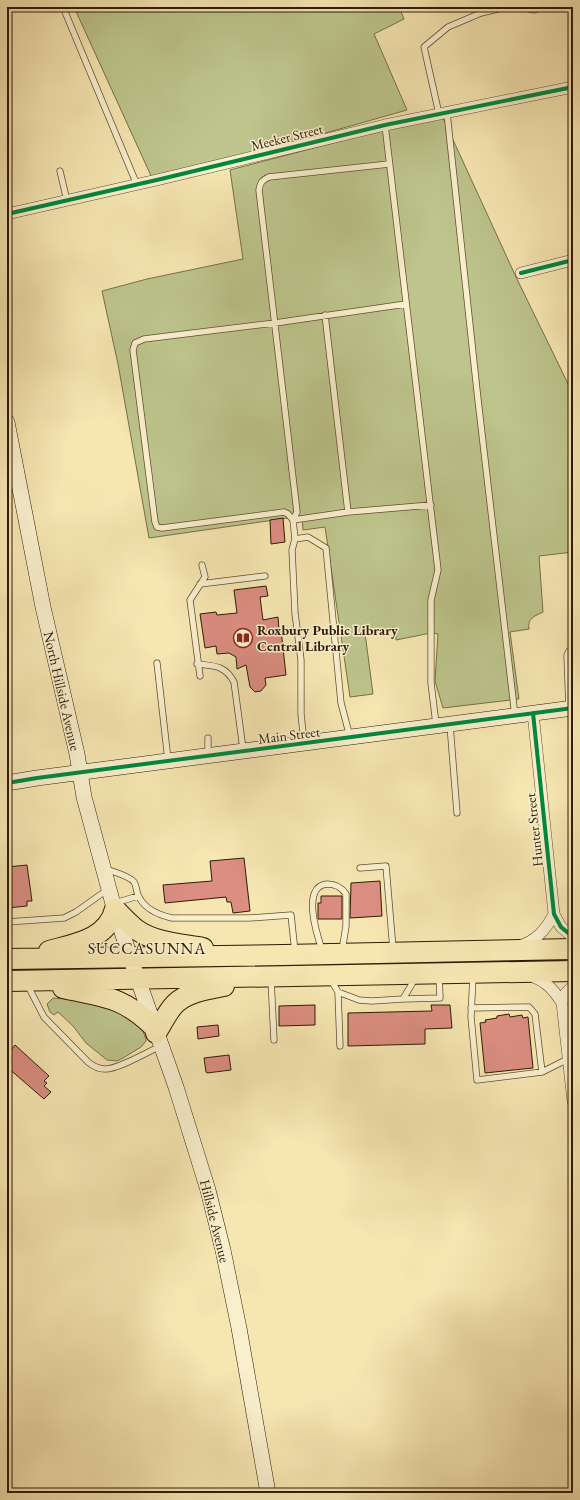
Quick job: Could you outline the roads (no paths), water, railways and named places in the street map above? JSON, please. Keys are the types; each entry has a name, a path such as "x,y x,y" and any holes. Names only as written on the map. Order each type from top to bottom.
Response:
{"highway":[{"path":"114,906 139,930 155,938 246,956"},
{"path":"14,959 91,939 108,923 113,914 114,906"},
{"path":"14,959 573,949"},
{"path":"24,981 269,977 334,984 417,974 573,971"},
{"path":"24,981 117,1000 135,1010 157,1035 174,1005 185,997 208,989 269,977"}],"main road":[{"name":"North Hillside Avenue","path":"7,422 43,607 77,754 84,797 114,906 130,957"},
{"name":"Main Street","path":"7,784 80,772 168,762 571,709"},
{"name":"Hillside Avenue","path":"130,957 176,1087 204,1178 223,1250 240,1328 268,1493"}],"street":[{"name":"Meeker Street","path":"7,214 137,185 385,125 573,87"},
{"path":"522,273 573,260"},
{"name":"Hunter Street","path":"533,713 554,914 561,927 573,937"},
{"path":"506,950 522,945 543,932 554,914"},
{"path":"522,972 546,983 554,990 562,1003 573,1101"},
{"path":"562,1003 566,994 573,986"}],"lane":[{"path":"64,7 137,185"},
{"path":"506,7 481,13 448,27 424,47 443,113 516,716"},
{"path":"521,7 534,10 542,7"},
{"path":"385,125 438,570 431,606 431,683 443,725 457,813"},
{"path":"304,744 301,714 301,660 292,550 294,539 293,520 297,512 259,190 261,182 269,177 389,164"},
{"path":"60,171 67,201"},
{"path":"293,520 284,512 162,528 157,527 133,350 136,343 144,338 275,323 406,304"},
{"path":"325,315 348,512"},
{"path":"293,520 348,512 431,505"},
{"path":"294,539 308,538 326,548 340,703 350,738"},
{"path":"200,676 190,600 204,577 202,565"},
{"path":"200,584 265,576"},
{"path":"571,709 567,655 569,651 573,650"},
{"path":"157,663 168,762"},
{"path":"198,664 220,666 230,674 234,682 243,752"},
{"path":"208,738 208,756"},
{"path":"360,868 386,866 393,953"},
{"path":"104,868 129,877 135,882 138,896 153,911 163,916 172,918 249,918 291,915 295,955"},
{"path":"328,884 341,888 346,894 346,926 333,954 315,926 314,892 318,887 328,884"},
{"path":"7,922 64,918 76,912 109,888"},
{"path":"114,906 138,896"},
{"path":"473,973 471,1017 476,1080 542,1072 568,1060"},
{"path":"403,999 417,974"},
{"path":"334,984 359,1000 386,1001 440,998 438,974"},
{"path":"269,977 274,1040"},
{"path":"24,981 44,1017 88,1062 100,1069 112,1068 157,1035"},
{"path":"334,984 340,1046"},
{"path":"471,1008 529,1007 535,1014 542,1072"}],"place":[{"name":"Roxbury Public Library Central Library","path":"243,638"}],"district":[{"name":"SUCCASUNNA","path":"147,948"}]}
